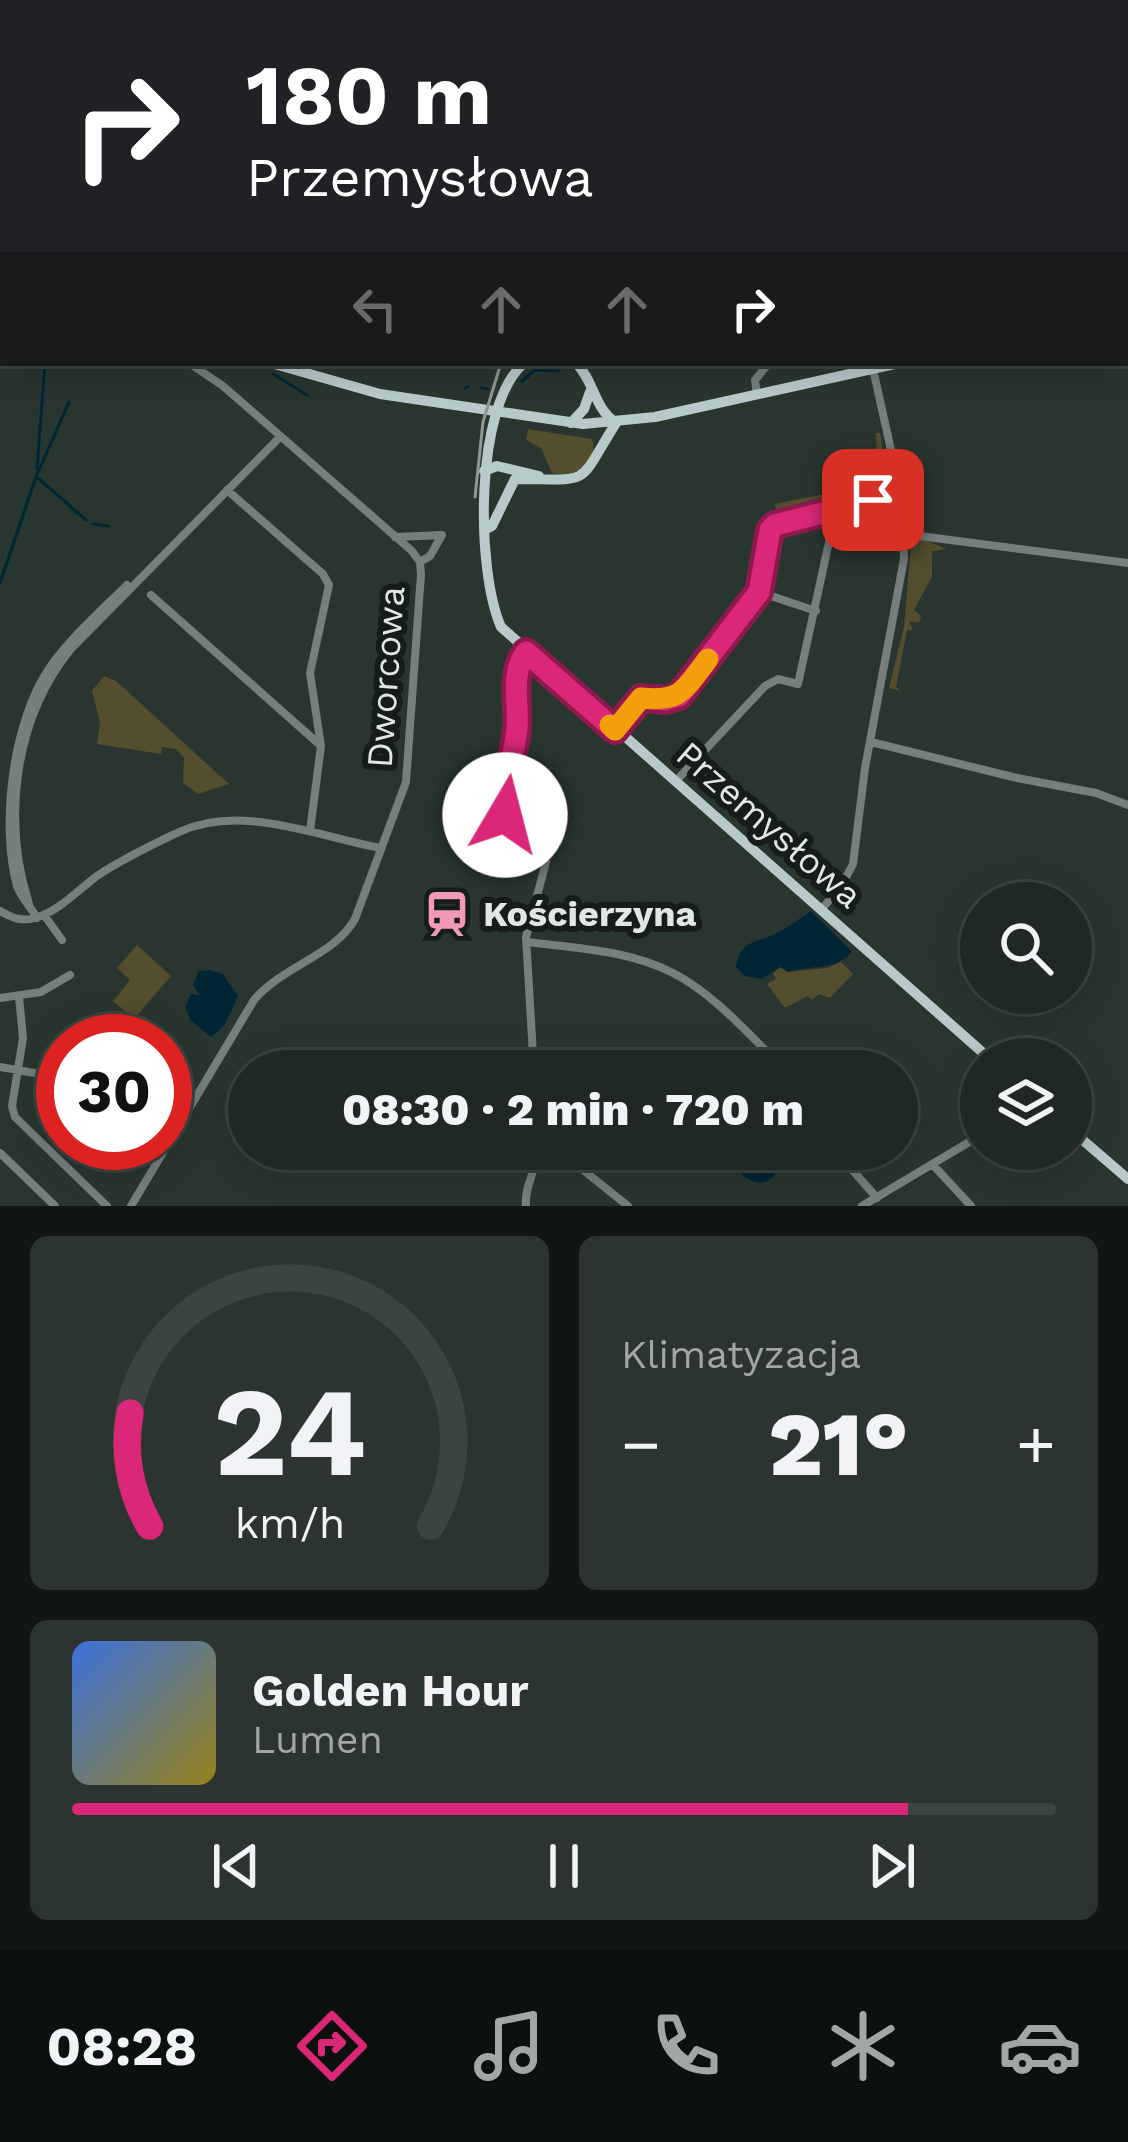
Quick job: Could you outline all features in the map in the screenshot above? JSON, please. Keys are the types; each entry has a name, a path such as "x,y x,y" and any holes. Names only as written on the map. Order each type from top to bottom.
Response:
{"main road":[{"path":"281,366 380,394 577,424 616,423 886,366"},
{"path":"292,366 311,375"},
{"name":"Przemysłowa","path":"521,366 500,404 484,471 495,613 506,634 966,1038"},
{"path":"578,366 597,406 616,423"},
{"path":"577,424 591,388"},
{"path":"484,471 515,479 566,481 583,476 595,464 616,423"},
{"path":"577,424 600,448"},
{"path":"484,471 497,466 549,479"},
{"path":"486,529 492,526 515,479"},
{"path":"1092,1148 1128,1179"}],"street":[{"name":"Dworcowa","path":"192,1106 264,989 279,974 334,944 350,928 406,782 420,562 193,366"},
{"path":"757,395 755,380 767,366"},
{"path":"821,910 853,864 902,584 901,495 873,369"},
{"path":"62,940 28,904 21,871 15,792 38,701 70,650 280,437"},
{"path":"227,490 323,574 329,585 310,673 321,746 310,831"},
{"path":"615,730 641,698 679,696 759,592 770,530 780,522 901,495"},
{"path":"675,782 765,686 778,679 798,683 836,509"},
{"path":"904,534 1128,563"},
{"name":"Dworcowa","path":"394,537 447,536 420,562"},
{"path":"759,592 816,611"},
{"path":"151,595 321,746"},
{"path":"526,652 517,666 517,726 503,806 511,825 546,862 527,942 533,1050"},
{"path":"871,742 1096,793 1128,805"},
{"path":"0,911 17,920 40,917 100,874 188,828 236,821 310,831 382,848"},
{"path":"527,942 633,958 674,973 763,1050"},
{"path":"0,998 41,992 70,975"},
{"path":"19,997 23,1038 12,1106 15,1117 107,1206"},
{"path":"0,1067 36,1073"},
{"path":"862,1206 960,1149"},
{"path":"0,1153 55,1206"},
{"path":"934,1166 971,1206"},
{"name":"Dworcowa","path":"131,1206 153,1170"},
{"path":"526,1206 525,1191 535,1170"},
{"path":"583,1170 628,1206"},
{"path":"852,1170 877,1198"},
{"path":"38,1206 46,1198"}],"shaded area":[{"path":"528,429 592,439 589,463 577,471 552,473 541,448 526,440"},
{"path":"876,433 880,433 888,488 879,495 778,520 775,504 854,488 852,475 872,471"},
{"path":"919,537 946,549 932,551 932,577 914,610 921,616 919,623 909,621 913,630 907,630 896,687 901,691 889,688 904,627 911,543"},
{"path":"104,676 116,681 229,784 198,794 183,783 184,758 176,749 162,747 161,754 97,744 100,722 92,691"},
{"path":"137,945 171,976 138,1014 128,1014 113,1001 130,980 117,968"},
{"path":"841,962 853,974 830,998 819,994 812,1000 808,996 785,1008 767,984 776,979 773,973 781,967 788,972"}],"water":[{"path":"811,911 852,952 845,958 788,972 780,967 762,979 745,976 736,967 745,947"},
{"path":"199,971 223,974 238,996 224,1026 211,1037 192,1022 185,1007 191,994 200,995 193,985"},
{"path":"777,1170 767,1181 758,1182 740,1172"}],"waterway":[{"path":"37,469 45,366"},
{"path":"522,381 535,370 559,371"},
{"path":"273,374 307,395"},
{"path":"481,388 488,389"},
{"path":"0,583 36,477 69,402"},
{"path":"38,478 86,520"},
{"path":"93,524 108,526"}],"railway":[{"path":"475,497 483,422 500,366"}],"slow traffic":[{"path":"610,725 615,730 641,698 679,696 708,659"}],"place":[{"name":"Kościerzyna","path":"447,914"}],"route":[{"path":"505,815 517,726 517,666 526,652 615,730 641,698 679,696 759,592 770,530 775,525 873,500"}]}
